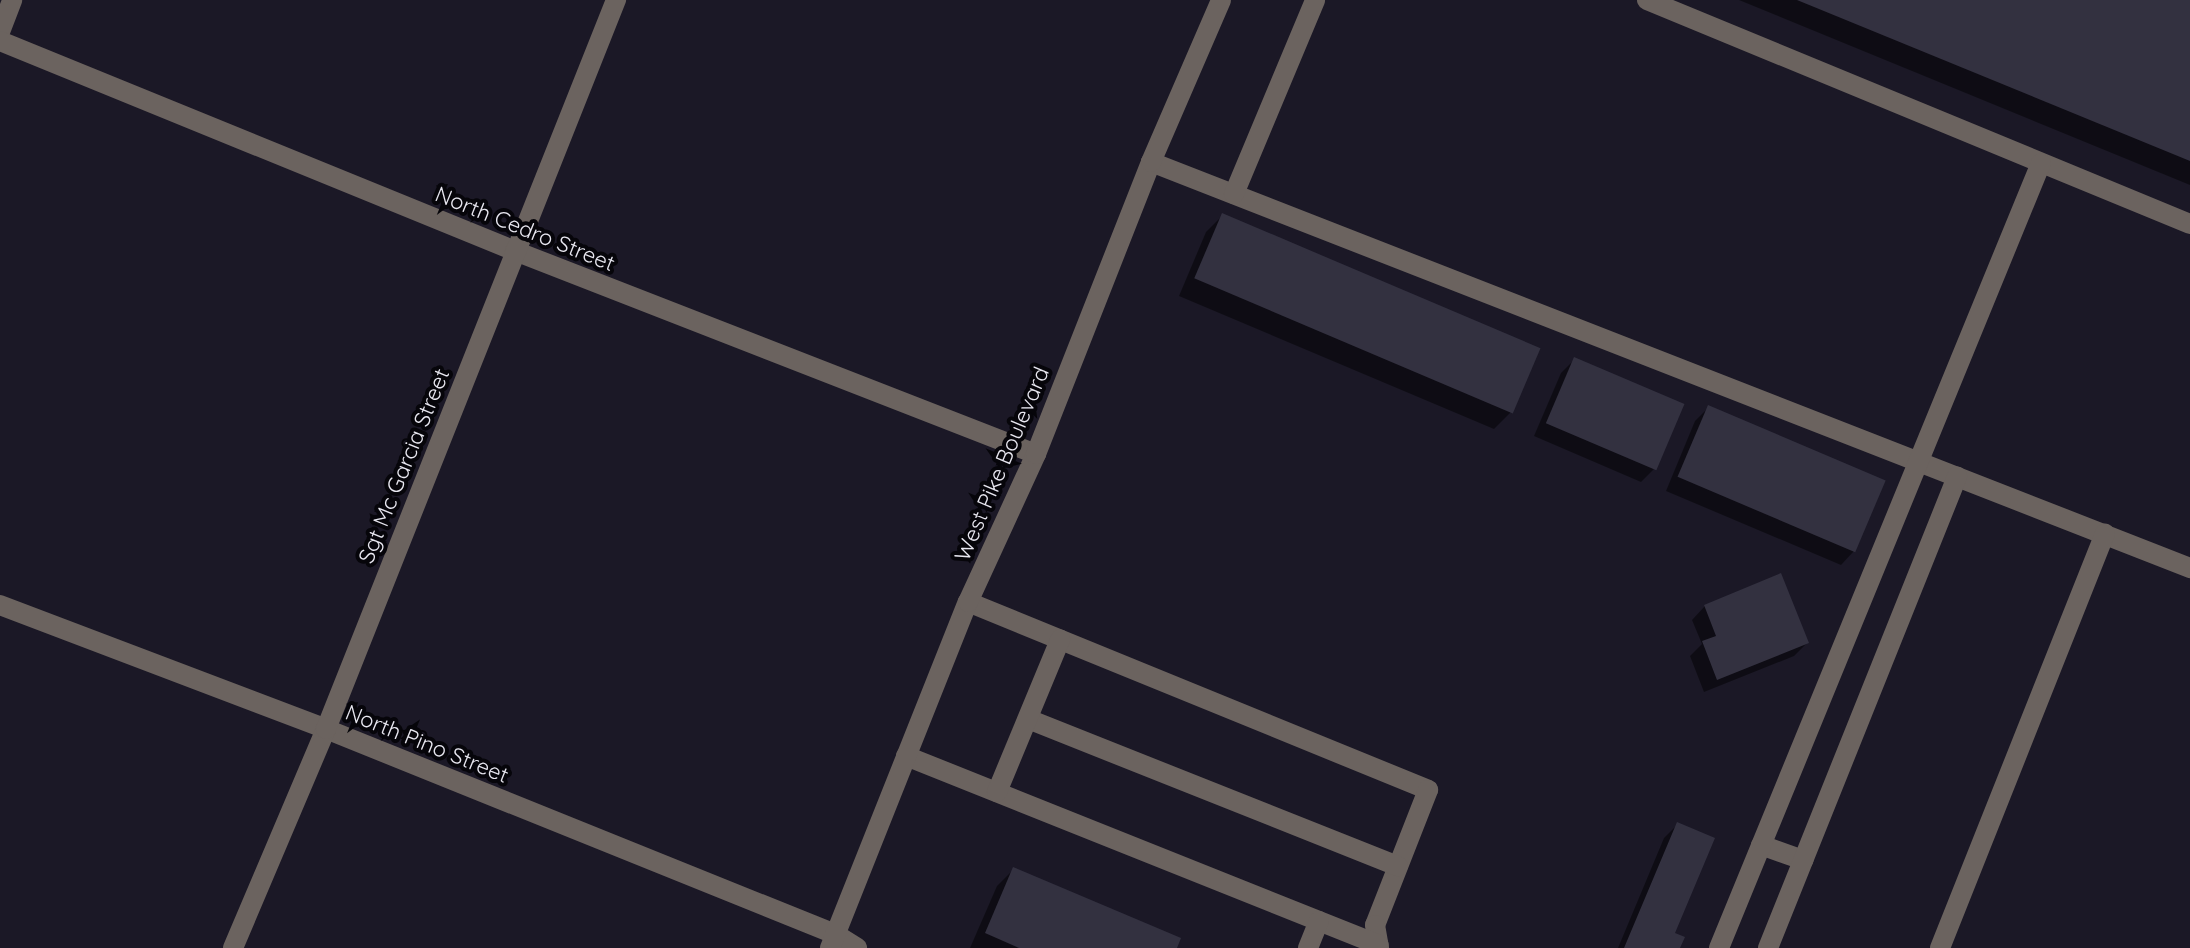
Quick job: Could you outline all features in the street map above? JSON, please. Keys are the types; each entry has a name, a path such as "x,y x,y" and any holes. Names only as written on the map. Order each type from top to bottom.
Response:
{"street":[{"path":"0,32 12,0"},
{"name":"Sgt Mc Garcia Street","path":"233,948 326,729 616,0"},
{"name":"West Pike Boulevard","path":"832,941 968,602 1036,454 1151,162 1221,0"},
{"path":"1234,194 1315,0"},
{"path":"1647,0 2190,224"},
{"name":"North Cedro Street","path":"0,41 515,251 1036,454"},
{"path":"1151,162 2190,568"},
{"path":"1719,948 2041,163"},
{"path":"1768,948 1957,477"},
{"path":"1940,948 2105,534"},
{"path":"968,602 1428,790 1375,925 1379,946"},
{"name":"North Pino Street","path":"0,605 326,729 832,941 857,948"},
{"path":"997,792 1060,640"},
{"path":"1028,719 1398,866"},
{"path":"906,756 1379,946"},
{"path":"1761,845 1803,860"},
{"path":"1308,948 1319,921"}],"building":[{"path":"1797,0 2190,0 2190,161"},
{"path":"1222,213 1540,348 1513,414 1194,278"},
{"path":"1574,357 1684,404 1656,470 1546,423"},
{"path":"1708,405 1886,480 1855,552 1678,477"},
{"path":"1781,573 1809,643 1717,680 1702,641 1716,636 1704,605"},
{"path":"1677,822 1715,838 1675,933 1685,937 1680,948 1624,948"},
{"path":"1013,867 1181,938 1177,948 1019,948 985,933"}]}
